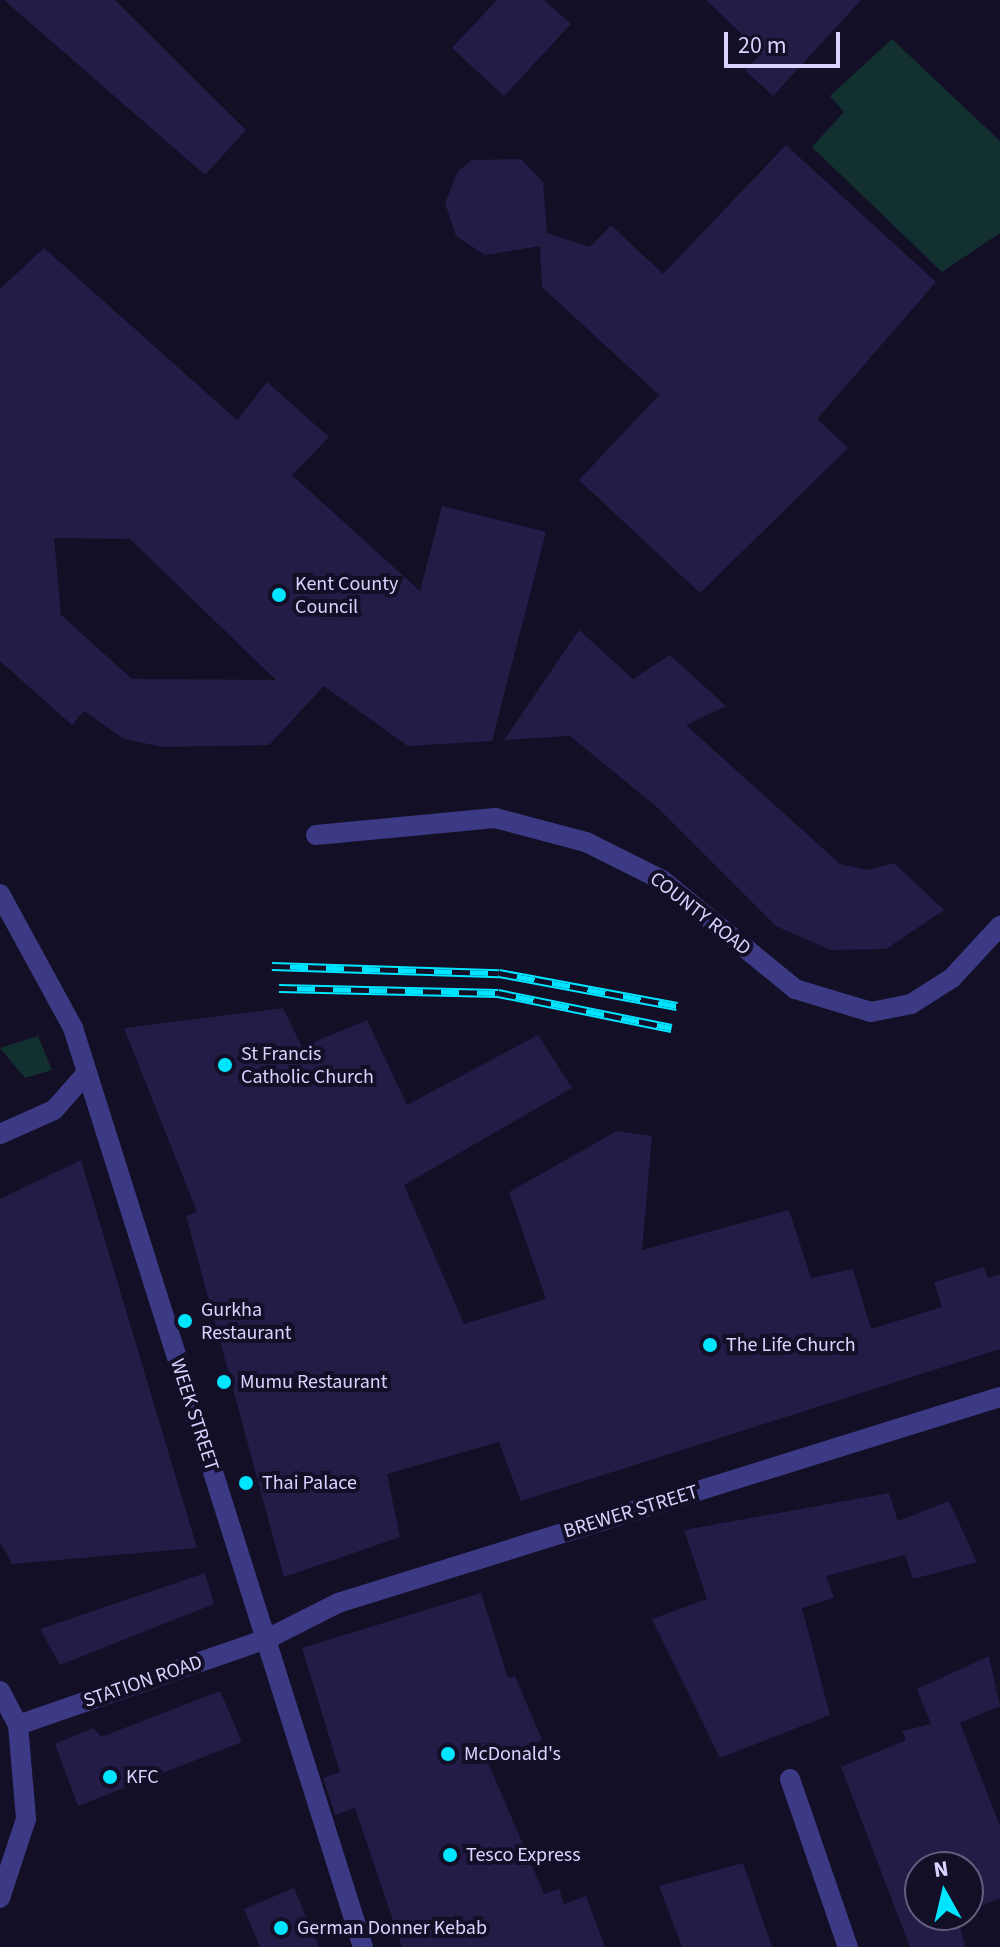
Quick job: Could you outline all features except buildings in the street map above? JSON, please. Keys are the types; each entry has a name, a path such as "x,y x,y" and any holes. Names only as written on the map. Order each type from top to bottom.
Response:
{"street":[{"name":"COUNTY ROAD","path":"316,835 495,818 586,842 662,880 795,989 871,1012 911,1004 952,978 1000,926"},
{"name":"WEEK STREET","path":"3,904 73,1028 84,1076 267,1639 363,1947"},
{"path":"0,1134 54,1110 84,1076"},
{"name":"BREWER STREET","path":"267,1639 338,1603 1000,1397"},
{"name":"STATION ROAD","path":"18,1725 267,1639"},
{"path":"0,1691 18,1725 25,1828 0,1898"},
{"path":"790,1779 848,1947"}],"green space":[{"path":"892,39 1000,141 1000,233 942,272 812,147 844,112 830,96"},
{"path":"38,1036 52,1070 25,1078 0,1048"}],"railway":[{"path":"272,966 499,973 677,1006"},
{"path":"279,988 498,993 672,1028"}],"place":[{"name":"Kent County Council","path":"279,595"},
{"name":"St Francis Catholic Church","path":"225,1065"},
{"name":"Gurkha Restaurant","path":"185,1321"},
{"name":"The Life Church","path":"710,1345"},
{"name":"Mumu Restaurant","path":"224,1382"},
{"name":"Thai Palace","path":"246,1483"},
{"name":"McDonald's","path":"448,1754"},
{"name":"KFC","path":"110,1777"},
{"name":"Tesco Express","path":"450,1855"},
{"name":"German Donner Kebab","path":"281,1928"}]}
